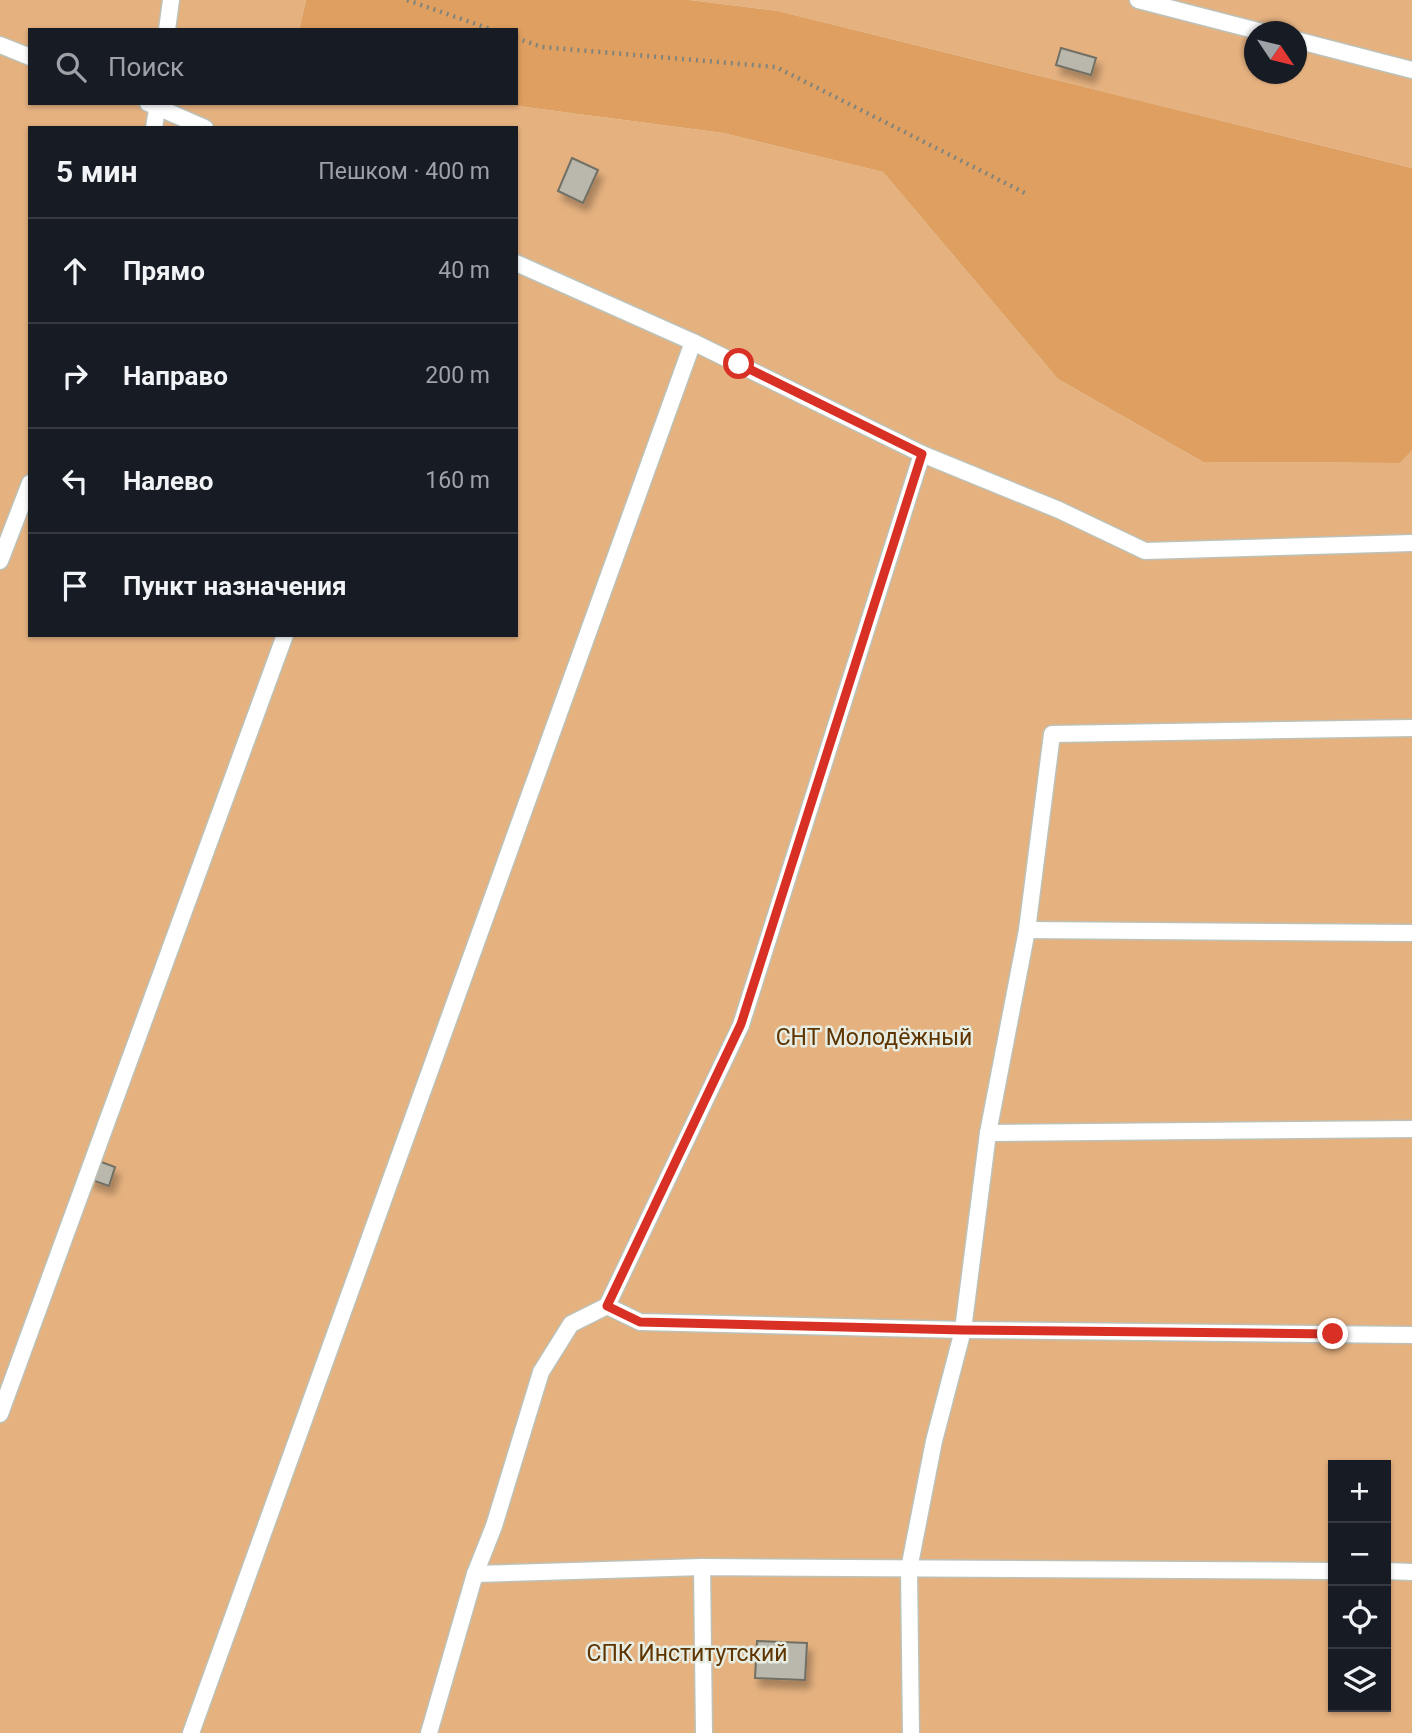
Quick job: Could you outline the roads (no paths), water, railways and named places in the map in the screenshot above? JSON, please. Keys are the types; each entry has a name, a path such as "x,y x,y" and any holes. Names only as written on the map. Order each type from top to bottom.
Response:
{"lane":[{"path":"167,28 171,0"},
{"path":"1138,0 1244,27"},
{"path":"1307,43 1412,69"},
{"path":"0,46 28,56"},
{"path":"154,126 154,105 201,126"},
{"path":"518,264 693,342 922,454 1059,510 1145,551 1412,543"},
{"path":"191,1733 693,342"},
{"path":"429,1733 475,1574 494,1526 541,1372 571,1324 607,1306 741,1024 922,454"},
{"path":"0,561 28,488"},
{"path":"0,1414 284,637"},
{"path":"911,1733 909,1569 934,1441 963,1330 988,1133 1027,930 1052,734 1412,728"},
{"path":"1027,930 1412,933"},
{"path":"988,1133 1412,1129"},
{"path":"607,1306 640,1322 963,1330 1412,1335"},
{"path":"475,1574 702,1567 1328,1571"},
{"path":"702,1567 704,1733"},
{"path":"1391,1572 1412,1572"}],"park label":[{"name":"СНТ Молодёжный","path":"874,1037"},
{"name":"СПК Институтский","path":"687,1653"}]}
